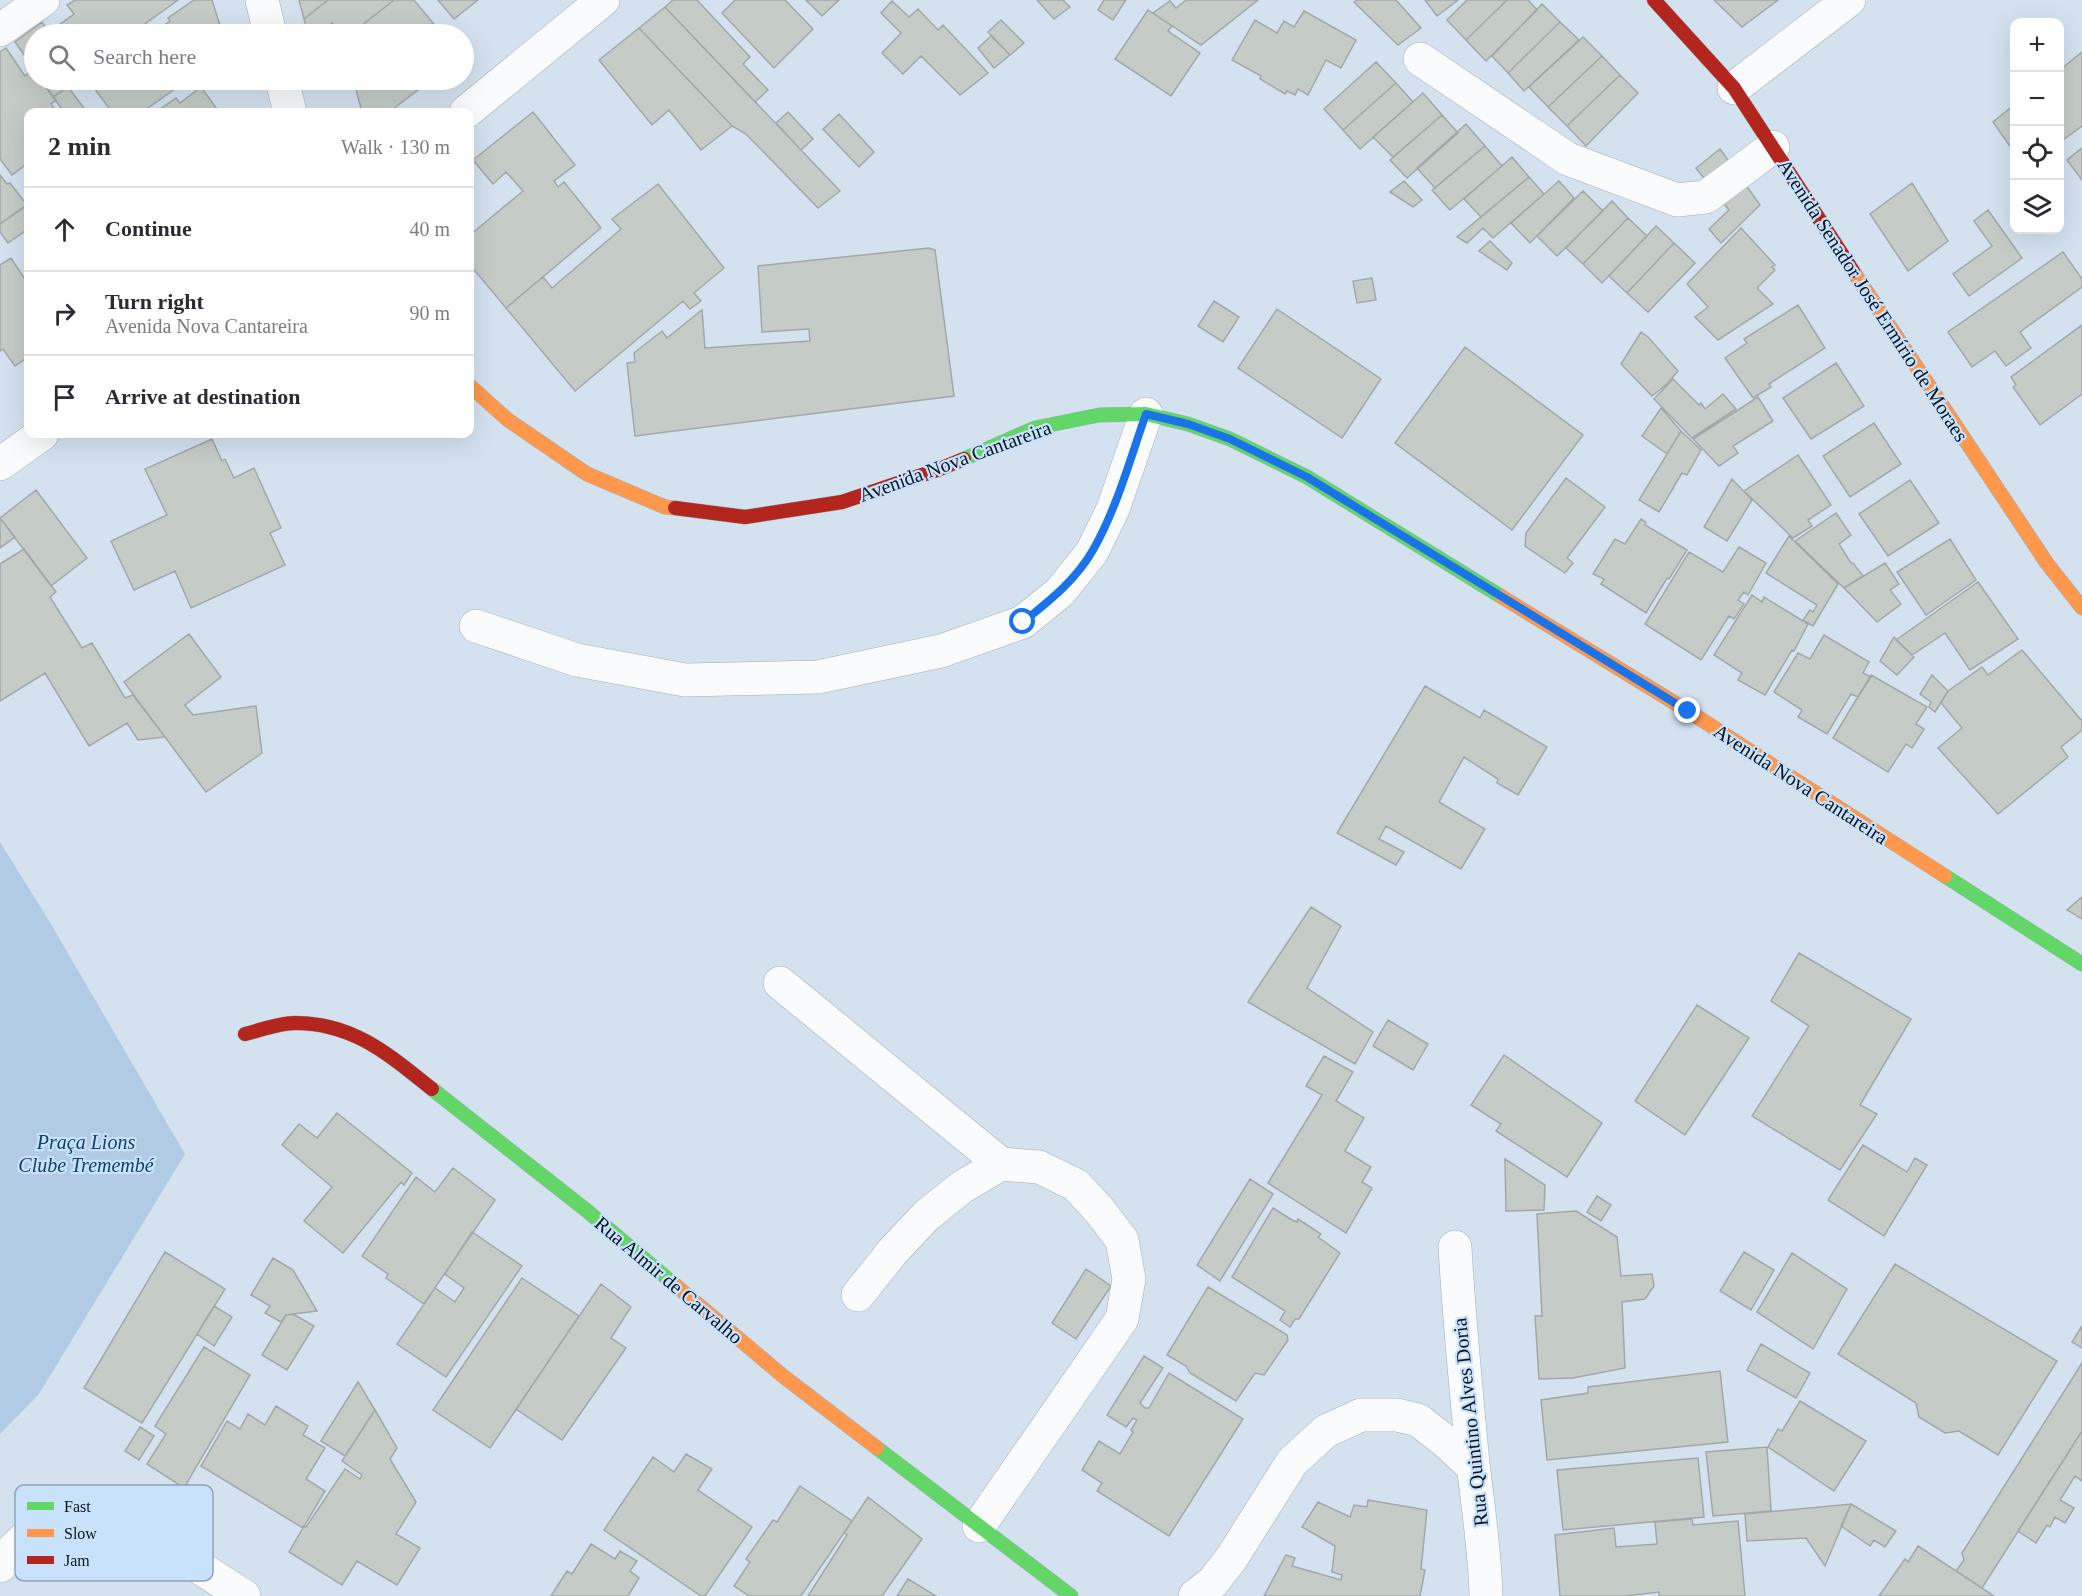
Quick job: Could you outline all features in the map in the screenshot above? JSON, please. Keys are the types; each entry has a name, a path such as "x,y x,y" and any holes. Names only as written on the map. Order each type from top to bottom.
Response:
{"street":[{"path":"0,30 43,0"},
{"path":"262,0 268,24"},
{"path":"471,108 603,0"},
{"name":"Avenida Senador José Ermírio de Moraes","path":"1654,0 1734,88 2046,562 2082,608"},
{"path":"1734,88 1849,0"},
{"path":"1420,59 1568,159 1677,200 1706,197 1773,147"},
{"path":"284,90 289,108"},
{"name":"Avenida Nova Cantareira","path":"474,390 508,420 587,474 665,507 745,517 842,501 938,470 1035,428 1100,415 1146,414 1188,424 1230,439 1307,477 1688,711 2082,964"},
{"path":"476,626 577,660 685,680 818,677 941,651 1023,622 1060,592 1092,552 1113,509 1146,414"},
{"path":"0,464 36,438"},
{"path":"780,983 1001,1164 1039,1167 1076,1185 1122,1240 1130,1279 1122,1319 979,1526"},
{"name":"Rua Almir de Carvalho","path":"245,1034 294,1023 335,1027 377,1046 586,1210 783,1376 1071,1596"},
{"path":"858,1295 893,1251 927,1215 962,1187 1001,1164"},
{"name":"Rua Quintino Alves Doria","path":"1455,1247 1459,1321 1473,1467 1485,1559 1486,1596"},
{"path":"1195,1596 1213,1582 1231,1559 1292,1462 1326,1431 1361,1415 1397,1415 1418,1420 1473,1467"},
{"path":"0,1566 4,1558 15,1547"},
{"path":"213,1576 244,1596"}],"green space":[{"name":"Praça Lions Clube Tremembé","path":"0,842 48,919 185,1154 39,1394 0,1434"}],"building":[{"path":"75,0 178,0 145,24 60,24 74,14 67,5"},
{"path":"194,0 212,0 220,24 166,24 170,21 168,18"},
{"path":"299,0 328,0 304,19"},
{"path":"328,0 394,0 364,24 305,24 304,19"},
{"path":"394,0 414,0 433,23 432,24 364,24"},
{"path":"438,0 478,0 454,19"},
{"path":"673,0 697,0 750,57 743,64 768,90 755,102 665,7"},
{"path":"735,0 785,0 813,29 774,68 722,13"},
{"path":"806,0 839,0 822,16"},
{"path":"1037,0 1063,0 1070,7 1054,19"},
{"path":"1104,0 1126,0 1113,20 1098,10"},
{"path":"1186,0 1258,0 1201,45 1153,13 1170,1 1176,8"},
{"path":"1357,0 1396,0 1421,28 1398,45 1354,2"},
{"path":"1425,0 1458,0 1437,16"},
{"path":"1467,0 1507,0 1466,40 1447,20"},
{"path":"1507,0 1528,0 1537,10 1486,61 1466,40"},
{"path":"1714,0 1778,0 1742,27"},
{"path":"892,1 909,17 918,9 938,30 943,25 988,73 960,95 921,56 903,74 882,53 901,33 881,13"},
{"path":"1542,4 1560,22 1508,73 1492,56"},
{"path":"665,7 840,191 818,208 746,134 732,126 639,28"},
{"path":"1148,10 1172,26 1168,31 1200,53 1171,96 1115,59"},
{"path":"1304,11 1356,40 1341,68 1326,60 1308,95 1298,89 1295,95 1287,91 1285,94 1260,79 1261,76 1232,60 1255,20 1277,33 1284,21 1294,27"},
{"path":"1001,20 1024,43 1010,55 988,32"},
{"path":"1560,22 1579,40 1524,91 1508,73"},
{"path":"639,28 732,126 701,150 669,110 652,125 599,60"},
{"path":"24,35 24,55 15,42"},
{"path":"991,36 1010,55 994,68 978,48"},
{"path":"1583,37 1602,56 1548,107 1529,87"},
{"path":"6,48 24,75 24,90 48,90 56,100 51,104 54,108 24,108 24,166 12,175 0,159 0,52"},
{"path":"2082,52 2082,126 2064,139 2064,72 2064,67"},
{"path":"1602,56 1620,75 1567,126 1548,107"},
{"path":"1376,62 1396,83 1343,130 1324,109"},
{"path":"1620,75 1638,93 1586,146 1567,126"},
{"path":"1396,83 1413,102 1360,149 1343,130"},
{"path":"48,90 64,90 53,97"},
{"path":"64,90 70,90 84,108 61,108 53,97"},
{"path":"96,90 174,90 148,108 109,108"},
{"path":"197,90 203,90 216,108 162,108 176,98 180,103"},
{"path":"356,90 418,90 394,108 361,108"},
{"path":"1423,93 1442,115 1393,157 1373,137"},
{"path":"2010,108 2010,146 1993,122"},
{"path":"533,112 575,165 554,181 558,187 564,182 601,228 506,308 474,270 474,232 523,191 506,172 493,184 474,159"},
{"path":"788,112 813,139 801,150 776,123"},
{"path":"839,114 874,152 859,167 823,129"},
{"path":"1442,115 1458,133 1407,178 1390,160"},
{"path":"1466,124 1485,146 1435,188 1417,168"},
{"path":"1485,146 1502,166 1450,210 1432,190"},
{"path":"2082,148 2082,180 2067,160"},
{"path":"1720,149 1760,205 1721,243 1709,229 1729,210 1696,168"},
{"path":"1512,157 1529,177 1481,217 1464,199"},
{"path":"0,175 7,184 10,183 24,201 24,207 0,224"},
{"path":"1529,177 1544,194 1493,238 1483,228 1467,243 1457,237"},
{"path":"1404,181 1422,200 1413,207 1390,192"},
{"path":"1559,181 1574,198 1530,243 1511,223"},
{"path":"1912,183 1948,241 1908,271 1870,214"},
{"path":"658,184 724,268 694,293 701,301 690,309 683,301 575,391 506,308 543,277 552,288 621,229 612,219"},
{"path":"1583,191 1603,211 1557,256 1537,236"},
{"path":"1612,201 1628,218 1583,264 1566,248"},
{"path":"24,207 24,232 8,243 0,232 0,224"},
{"path":"1988,210 2022,258 1969,296 1953,274 1992,246 1974,221"},
{"path":"1628,218 1647,236 1602,283 1583,264"},
{"path":"1656,226 1674,243 1627,293 1609,276"},
{"path":"1741,228 1775,265 1772,267 1775,270 1757,288 1773,304 1718,340 1695,317 1708,307 1687,284"},
{"path":"1490,241 1512,263 1507,270 1479,251"},
{"path":"1674,243 1695,263 1648,312 1627,293"},
{"path":"929,248 935,250 954,396 635,436 627,363 635,362 634,353 662,331 667,338 702,310 705,348 810,341 809,329 762,332 758,266"},
{"path":"2063,252 2082,279 2082,287 2020,332 2031,348 2006,366 1995,351 1972,367 1948,332"},
{"path":"11,258 24,278 24,360 15,366 3,349 0,351 0,265"},
{"path":"1372,278 1376,300 1357,303 1353,281"},
{"path":"1214,301 1239,317 1223,342 1198,326"},
{"path":"1798,305 1825,348 1769,384 1771,387 1753,398 1725,358 1747,343 1744,339"},
{"path":"1277,309 1381,379 1342,438 1238,368"},
{"path":"2082,325 2082,394 2040,425 2013,387 2016,385 2011,377"},
{"path":"1641,332 1678,371 1652,396 1621,364"},
{"path":"1465,347 1583,435 1512,530 1395,443"},
{"path":"1836,363 1864,406 1811,439 1783,398"},
{"path":"1673,379 1705,409 1723,394 1736,409 1692,438 1654,399"},
{"path":"1758,397 1773,421 1733,446 1738,453 1719,466 1693,439"},
{"path":"1661,408 1681,431 1667,454 1642,436"},
{"path":"1874,423 1901,464 1850,497 1823,456"},
{"path":"1681,431 1701,450 1687,475 1682,473 1659,512 1639,500"},
{"path":"212,439 222,461 225,459 234,478 254,468 281,528 270,533 285,565 191,608 175,571 134,590 111,541 167,515 145,469"},
{"path":"1798,455 1831,505 1808,520 1812,526 1793,538 1744,491"},
{"path":"1566,478 1605,507 1567,558 1573,563 1565,573 1525,546 1526,533"},
{"path":"1732,479 1752,500 1727,541 1704,527"},
{"path":"1910,480 1939,523 1888,556 1859,514"},
{"path":"36,490 87,558 51,586 0,518"},
{"path":"1836,513 1851,535 1839,544 1863,576 1844,588 1795,541"},
{"path":"0,518 15,537 0,548"},
{"path":"1641,519 1646,522 1645,525 1687,550 1646,613 1601,584 1604,579 1593,574 1615,539 1625,544"},
{"path":"1789,536 1838,584 1813,626 1803,620 1810,610 1813,612 1817,605 1766,573"},
{"path":"1950,539 1976,580 1926,615 1897,572"},
{"path":"1739,547 1766,563 1748,595 1744,592 1738,600 1744,604 1734,619 1729,616 1701,660 1645,624 1689,552 1723,572"},
{"path":"24,549 56,592 50,597 82,648 92,643 125,698 133,695 165,737 138,740 127,723 89,746 45,673 0,701 0,564"},
{"path":"1885,563 1899,584 1890,590 1901,604 1877,622 1844,588"},
{"path":"1978,582 2018,639 1970,670 1945,633 1912,655 1896,640"},
{"path":"1752,595 1762,602 1764,597 1808,624 1794,651 1792,650 1765,695 1738,680 1742,673 1714,655"},
{"path":"189,634 221,677 185,705 193,715 256,706 262,753 206,792 124,682"},
{"path":"1824,635 1869,662 1863,673 1871,677 1858,697 1851,694 1827,734 1798,717 1802,710 1774,692 1798,653 1810,659"},
{"path":"1894,637 1914,657 1897,675 1880,661"},
{"path":"2022,650 2082,721 2082,730 2061,747 2068,757 1998,814 1938,748 1962,728 1941,703 1948,691 1982,667 1988,675"},
{"path":"1871,675 1927,707 1916,724 1924,729 1923,731 1912,748 1906,744 1888,772 1833,738"},
{"path":"1932,675 1948,691 1935,712 1929,707 1931,702 1920,694"},
{"path":"1425,686 1480,718 1484,710 1547,747 1518,795 1497,783 1498,779 1464,757 1439,802 1485,829 1461,869 1386,826 1379,839 1404,852 1396,865 1337,833"},
{"path":"2082,897 2082,919 2067,910"},
{"path":"1311,907 1341,926 1307,988 1373,1032 1355,1064 1248,1002"},
{"path":"1799,953 1911,1019 1860,1105 1877,1114 1840,1170 1752,1116 1809,1026 1771,1001"},
{"path":"1697,1005 1749,1038 1685,1135 1635,1101"},
{"path":"1388,1020 1428,1044 1413,1070 1373,1046"},
{"path":"1504,1055 1602,1123 1567,1177 1496,1131 1501,1124 1471,1105"},
{"path":"1324,1056 1353,1072 1336,1101 1364,1118 1345,1151 1371,1167 1362,1182 1372,1188 1346,1233 1268,1183 1322,1095 1306,1086"},
{"path":"337,1113 412,1173 404,1185 401,1182 343,1253 304,1221 332,1187 282,1145 299,1124 317,1138"},
{"path":"1863,1145 1907,1172 1915,1158 1927,1165 1884,1236 1828,1200"},
{"path":"1505,1159 1545,1185 1544,1210 1506,1211"},
{"path":"453,1168 495,1200 424,1304 386,1278 388,1274 362,1256 416,1177 435,1192"},
{"path":"1250,1179 1273,1194 1220,1281 1197,1265"},
{"path":"1597,1196 1611,1205 1601,1221 1587,1212"},
{"path":"1273,1208 1292,1220 1297,1222 1298,1219 1321,1234 1318,1237 1340,1253 1299,1319 1295,1319 1290,1327 1280,1320 1285,1311 1232,1277"},
{"path":"1576,1211 1617,1237 1621,1276 1652,1274 1654,1286 1645,1299 1622,1302 1625,1368 1573,1378 1539,1379 1535,1316 1542,1316 1537,1214"},
{"path":"472,1232 522,1266 446,1377 397,1344 435,1288 455,1302 464,1288 445,1274"},
{"path":"165,1252 225,1289 142,1423 84,1388"},
{"path":"1744,1252 1774,1270 1751,1310 1720,1291"},
{"path":"1792,1253 1847,1289 1813,1349 1757,1312"},
{"path":"273,1258 293,1270 317,1311 286,1315 281,1322 265,1313 270,1306 251,1295"},
{"path":"1895,1264 2057,1361 1998,1455 1959,1431 1945,1433 1919,1417 1916,1403 1838,1354"},
{"path":"1086,1269 1111,1286 1076,1339 1052,1323"},
{"path":"522,1278 579,1316 490,1448 433,1410"},
{"path":"601,1284 631,1307 611,1338 626,1348 562,1440 516,1409"},
{"path":"1208,1287 1287,1335 1288,1340 1264,1375 1255,1373 1236,1401 1190,1373 1186,1366 1167,1355"},
{"path":"214,1306 232,1317 214,1346 197,1334"},
{"path":"293,1314 314,1326 287,1370 262,1355 286,1315"},
{"path":"2082,1326 2082,1348 2072,1342"},
{"path":"1761,1344 1810,1373 1796,1398 1747,1370"},
{"path":"204,1347 250,1375 186,1485 179,1485 147,1464 166,1434 155,1426"},
{"path":"1144,1356 1163,1368 1140,1403 1145,1408 1149,1408 1169,1373 1243,1419 1169,1536 1097,1491 1102,1483 1082,1470 1099,1441 1120,1454 1133,1432 1131,1430 1137,1420 1133,1418 1126,1427 1107,1415"},
{"path":"2082,1363 2082,1431 1982,1588 1956,1571 1964,1560 1962,1553"},
{"path":"1720,1371 1728,1442 1547,1460 1541,1400 1588,1393 1588,1387"},
{"path":"358,1382 375,1410 345,1456 321,1441"},
{"path":"1800,1401 1866,1441 1834,1491 1768,1447 1778,1429 1782,1431"},
{"path":"276,1406 308,1426 303,1435 325,1448 306,1479 325,1491 303,1528 201,1466 227,1421 240,1429 248,1414 265,1425"},
{"path":"375,1410 397,1448 390,1459 416,1502 396,1534 420,1548 397,1585 357,1561 342,1585 289,1552 304,1526 306,1527 345,1469 360,1479 362,1475 342,1461"},
{"path":"140,1427 154,1436 139,1460 125,1451"},
{"path":"2082,1431 2082,1481 2075,1476 2060,1500 2074,1508 2065,1523 2055,1517 2050,1527 2047,1525 2036,1543 2018,1531"},
{"path":"1767,1447 1771,1511 1713,1516 1706,1452"},
{"path":"686,1454 712,1469 698,1490 752,1527 705,1596 701,1596 604,1530 653,1457 674,1472"},
{"path":"1698,1458 1704,1517 1563,1530 1557,1470"},
{"path":"800,1486 852,1521 801,1596 749,1596 734,1586 750,1562 746,1559 773,1520 777,1522"},
{"path":"868,1497 922,1539 882,1596 808,1596 847,1535 844,1533"},
{"path":"1368,1500 1427,1510 1421,1569 1425,1570 1420,1596 1264,1596 1286,1555 1295,1558 1292,1566 1341,1580 1342,1575 1332,1572 1335,1546 1302,1527 1318,1502 1350,1517 1354,1505 1367,1507"},
{"path":"1851,1504 1825,1566 1806,1538 1747,1541 1745,1514"},
{"path":"1851,1504 1896,1531 1885,1547 1874,1540 1870,1546 1841,1526"},
{"path":"1692,1519 1693,1525 1738,1521 1745,1596 1659,1596 1659,1592 1625,1596 1560,1596 1555,1535 1614,1528 1616,1547 1657,1544 1655,1522"},
{"path":"591,1544 615,1559 620,1551 637,1561 630,1571 639,1578 628,1596 551,1596 567,1571 572,1574"},
{"path":"1918,1546 1994,1596 1879,1596 1905,1559 1908,1562"},
{"path":"908,1579 936,1596 897,1596"}],"traffic: fast":[{"path":"964,459 1035,428 1099,415 1146,414 1188,424 1230,439 1307,477 1502,597"},
{"path":"1945,876 2082,964"},
{"path":"432,1089 586,1210 675,1285"},
{"path":"877,1448 1071,1596"}],"traffic: slow":[{"path":"1853,271 2046,562 2082,608"},
{"path":"474,390 508,420 587,474 665,507 675,508"},
{"path":"1502,597 1688,711 1945,876"},
{"path":"675,1285 783,1376 877,1448"}],"traffic: jam":[{"path":"1654,0 1734,88 1853,271"},
{"path":"675,508 745,517 842,502 964,459"},
{"path":"245,1034 289,1023 316,1024 335,1029 370,1043 432,1089"}],"route":[{"path":"1023,622 1060,592 1092,552 1113,509 1146,414 1188,424 1230,439 1307,477 1688,711"}]}
